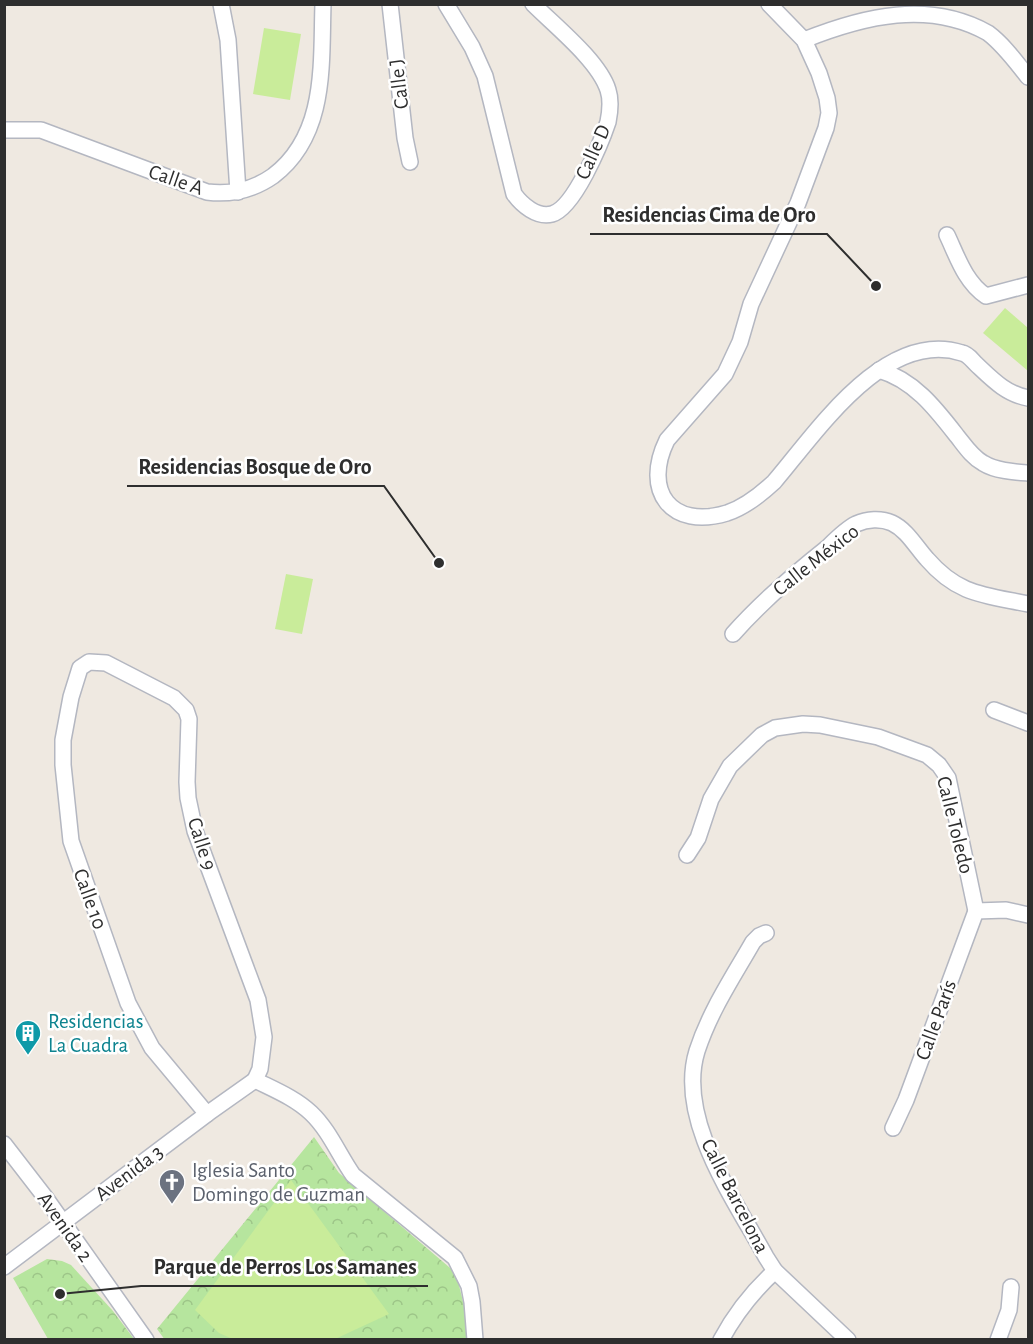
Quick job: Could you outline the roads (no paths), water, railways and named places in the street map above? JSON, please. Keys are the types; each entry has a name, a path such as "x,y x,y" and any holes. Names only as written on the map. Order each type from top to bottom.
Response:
{"street":[{"path":"220,4 228,40 238,192"},
{"name":"Calle A","path":"4,130 41,130 207,192 224,195 253,187 278,172 306,138 317,107 320,90 323,4"},
{"name":"Calle J","path":"390,4 405,138 410,162"},
{"name":"Calle D","path":"446,4 472,47 485,76 514,194 521,205 534,212 550,215 561,209 585,177 608,121 609,90 595,65 533,4"},
{"path":"769,4 804,40 827,98 829,113 826,128 798,203 751,304 740,342 725,374 667,440 657,476 663,497 669,506 691,515 715,516 738,509 761,494 774,482 849,394 879,370 918,351 933,349 965,353 1010,393 1029,398"},
{"path":"804,40 865,16 884,12 937,11 967,19 989,34 1008,51 1029,77"},
{"path":"947,235 966,274 977,290 986,296 1029,285"},
{"path":"879,370 890,373 928,399 964,445 984,464 993,468 1029,473"},
{"name":"Calle México","path":"733,634 787,580 854,525 872,519 891,522 903,530 941,575 956,584 987,597 1029,603"},
{"name":"Calle 9","path":"89,662 106,663 174,698 186,710 189,718 187,782 191,815 253,984 262,1017 264,1037 260,1069 255,1080"},
{"name":"Calle 10","path":"89,662 80,668 71,697 63,740 64,787 71,841 128,1003 152,1048 207,1114"},
{"path":"994,710 1029,723"},
{"name":"Calle Toledo","path":"687,855 699,838 711,799 725,772 762,735 776,728 803,724 846,729 909,748 927,755 939,765 948,778 976,911"},
{"path":"976,911 1006,910 1029,915"},
{"name":"Calle París","path":"893,1128 906,1101 976,911"},
{"name":"Calle Barcelona","path":"766,933 753,942 713,1011 696,1053 693,1084 698,1117 709,1153 775,1271 848,1340"},
{"path":"255,1080 289,1096 312,1114 334,1143 342,1160 353,1175 454,1258 469,1286 475,1340"},
{"name":"Avenida 3","path":"4,1267 255,1080"},
{"name":"Avenida 2","path":"4,1144 146,1340"},
{"path":"721,1340 734,1317 775,1271"},
{"path":"998,1340 1009,1310 1011,1287"}],"place":[{"name":"Residencias Cima de Oro","path":"876,286"},
{"name":"Residencias Bosque de Oro","path":"439,563"},
{"name":"Residencias La Cuadra","path":"28,1056"},
{"name":"Iglesia Santo Domingo de Guzman","path":"172,1205"},
{"name":"Parque de Perros Los Samanes","path":"60,1294"}]}
